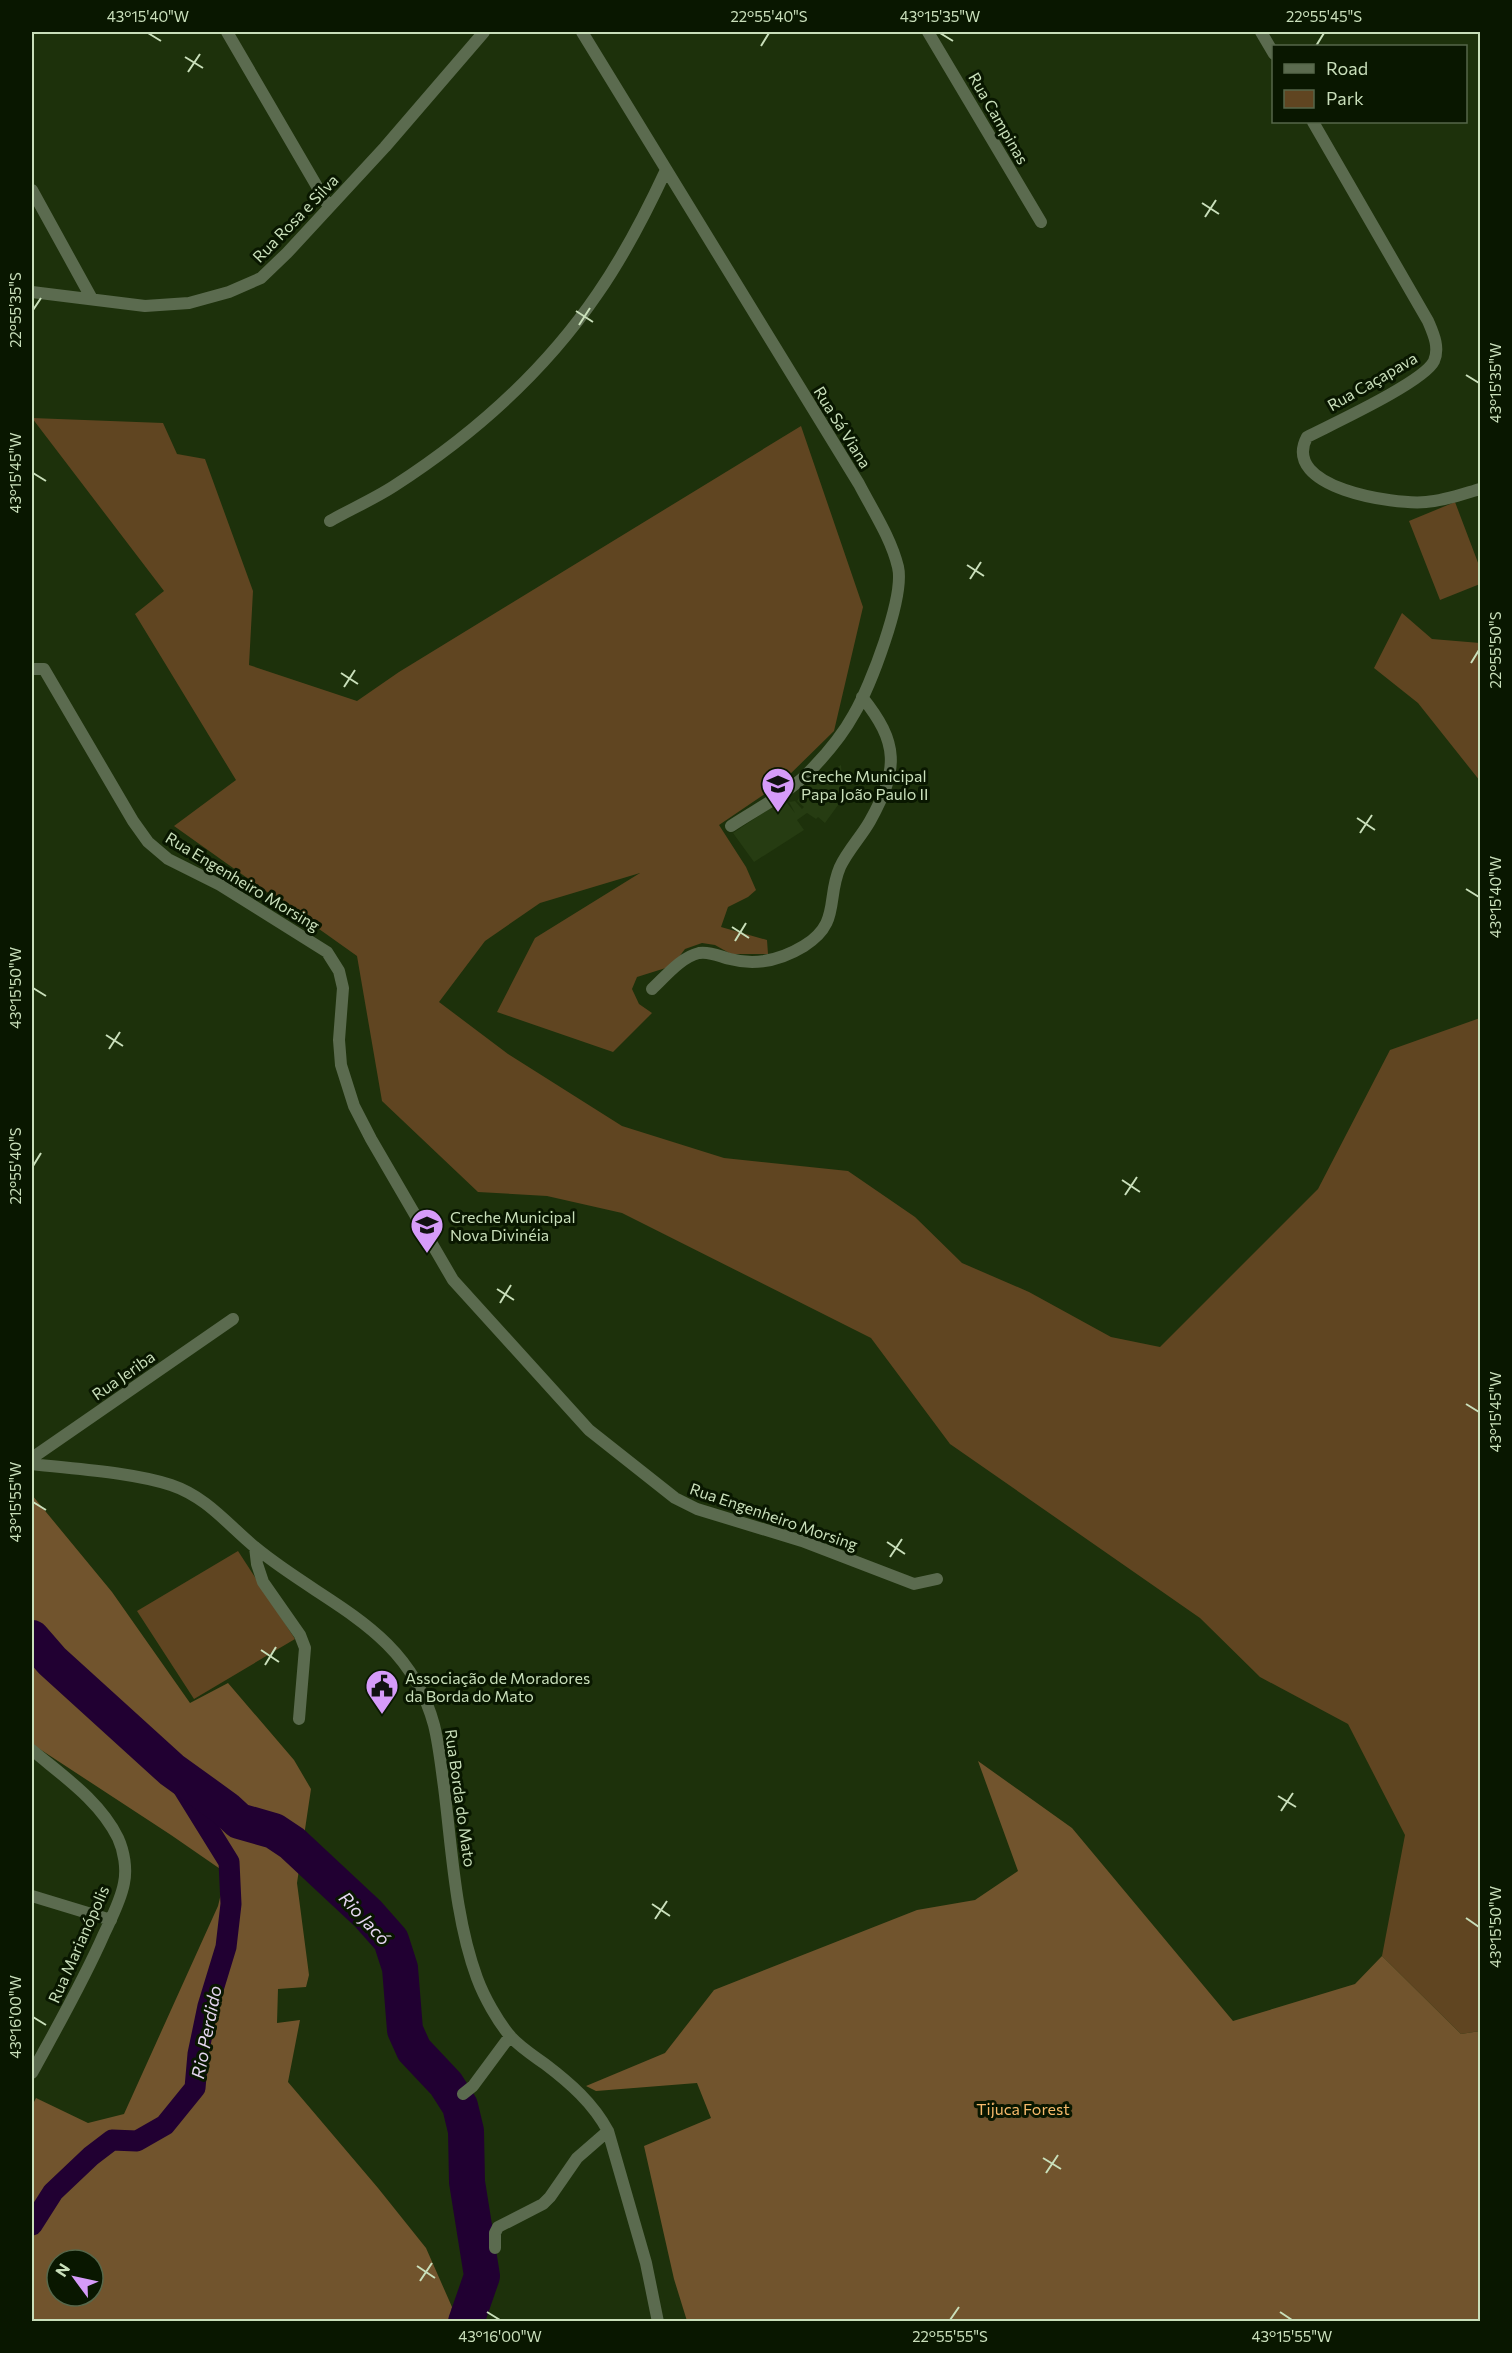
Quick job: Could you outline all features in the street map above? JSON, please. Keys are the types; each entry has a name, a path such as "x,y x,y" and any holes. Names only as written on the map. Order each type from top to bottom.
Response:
{"street":[{"path":"227,32 329,207"},
{"name":"Rua Rosa e Silva","path":"32,292 145,306 189,303 229,292 261,278 385,147 484,32"},
{"name":"Rua Sá Viana","path":"582,32 859,484 891,546 899,569 886,641 855,714 805,776 731,826"},
{"name":"Rua Campinas","path":"928,32 1041,222"},
{"path":"1261,32 1272,51"},
{"name":"Rua Caçapava","path":"1313,123 1428,321 1436,339 1435,359 1428,369 1407,384 1307,437 1301,447 1304,461 1316,476 1333,487 1390,499 1425,502 1480,489"},
{"path":"330,521 392,487 451,447 505,401 554,350 598,294 635,234 666,170"},
{"path":"32,190 92,299"},
{"name":"Rua Engenheiro Morsing","path":"38,669 148,842 168,859 220,885 327,952 339,971 344,988 339,1040 341,1065 354,1106 371,1139 453,1280 589,1430 675,1498 697,1509 802,1541 914,1584 937,1579"},
{"path":"652,988 686,960 700,953 752,963 789,954 819,935 834,902 840,868 883,793 891,762 888,738 878,717 862,697"},
{"name":"Rua Jeriba","path":"32,1458 233,1319"},
{"name":"Rua Borda do Mato","path":"32,1464 141,1478 171,1485 211,1506 255,1547 356,1617 398,1655 420,1685 434,1725 439,1749 457,1889 468,1945 478,1980 510,2036 574,2088 600,2115 608,2131 646,2263 658,2322"},
{"path":"255,1547 257,1564 263,1582 300,1635 305,1648 299,1719"},
{"name":"Rua Marianópolis","path":"32,1750 83,1793 107,1818 119,1840 124,1859 124,1883 111,1920 77,1993 32,2073"},
{"path":"32,1896 111,1920"},
{"path":"463,2094 473,2086 510,2036"},
{"path":"495,2248 495,2233 498,2227 543,2204 577,2158 608,2131"}],"shaded area":[{"name":"Creche Municipal Papa João Paulo II","path":"841,765 843,791 841,791 846,794 825,823 818,817 816,819 807,813 797,820 804,830 754,862 733,833 784,799 795,813 789,802 795,801 802,809 804,807 797,801 816,773 821,777"}],"green space":[{"path":"32,418 163,423 177,454 205,459 253,591 249,665 357,701 399,672 801,426 863,607 834,731 781,783 719,825 746,867 756,890 748,897 728,907 721,927 767,940 768,954 731,954 715,945 702,943 685,949 672,966 637,977 632,989 639,1004 652,1013 613,1052 497,1012 535,938 640,873 540,903 485,941 439,1002 508,1054 622,1126 724,1158 848,1171 915,1217 962,1263 1029,1292 1111,1337 1160,1347 1318,1189 1390,1050 1480,1018 1480,2031 1461,2034 1382,1956 1405,1835 1348,1724 1260,1677 1200,1618 950,1444 871,1338 622,1213 547,1196 478,1192 382,1101 357,956 174,826 236,780 135,614 164,591"},
{"path":"1455,502 1480,568 1480,584 1440,600 1409,521"},
{"path":"1402,613 1432,639 1480,643 1480,781 1418,703 1374,668"},
{"path":"32,1495 112,1592 190,1703 228,1683 294,1760 311,1789 297,1883 309,1975 306,1987 278,1989 277,2023 300,2020 288,2082 426,2248 452,2307 450,2321 32,2321 32,2106 36,2098 88,2123 124,2114 218,1906 226,1873 32,1744"},
{"path":"238,1551 295,1639 194,1699 137,1611"},
{"name":"Tijuca Forest","path":"978,1761 1072,1828 1233,2021 1355,1984 1382,1956 1461,2034 1480,2031 1480,2321 687,2321 674,2279 644,2146 711,2118 697,2083 596,2091 586,2086 665,2053 714,1990 917,1910 975,1900 1018,1871"}],"waterway":[{"name":"Rio Jacó","path":"32,1638 52,1661 172,1770 239,1821 274,1831 292,1843 368,1914 391,1940 400,1968 405,2030 414,2050 446,2084 460,2106 466,2131 467,2182 482,2276 466,2322"},
{"name":"Rio Perdido","path":"32,2225 53,2192 91,2156 112,2140 137,2141 165,2125 195,2088 198,2054 208,2006 226,1947 231,1904 229,1862 172,1770"}],"place":[{"name":"Creche Municipal Papa João Paulo II","path":"778,813"},
{"name":"Creche Municipal Nova Divinéia","path":"427,1254"},
{"name":"Associação de Moradores da Borda do Mato","path":"382,1715"}]}
